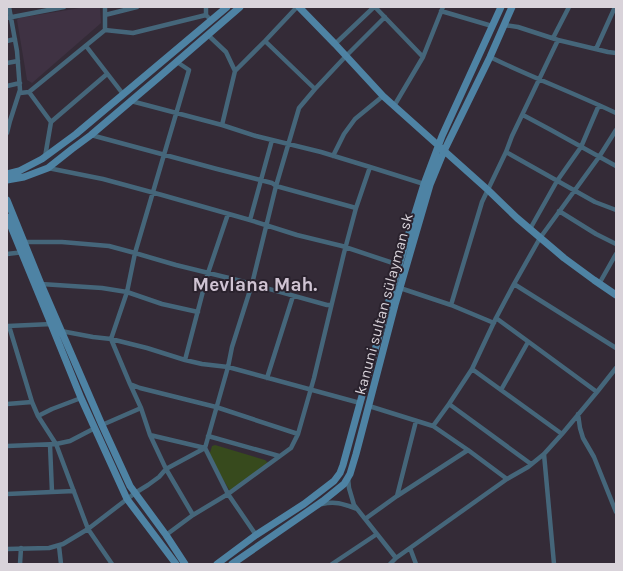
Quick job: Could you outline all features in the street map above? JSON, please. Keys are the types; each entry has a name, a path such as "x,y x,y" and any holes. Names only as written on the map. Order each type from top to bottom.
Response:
{"street":[{"path":"7,133 20,93 18,62 15,39 9,18 9,7"},
{"path":"9,18 64,7"},
{"path":"105,7 105,30"},
{"path":"105,15 136,7"},
{"path":"206,7 209,18"},
{"path":"7,174 19,171 45,157 76,134 209,18 227,7"},
{"path":"7,180 24,177 48,168 91,135 240,7"},
{"path":"222,124 235,71 298,7 335,44 382,96 540,238 564,258 616,295"},
{"path":"335,44 374,7 423,57"},
{"path":"217,564 256,535 304,504 334,481 340,473 399,265 424,184 441,148 501,7"},
{"name":"kanuni sultan sülayman sk","path":"232,564 318,505 344,484 348,478 356,454 400,288 441,148 490,57 512,7"},
{"path":"451,305 482,202 539,80 568,7"},
{"path":"596,49 615,7"},
{"path":"394,106 423,57 442,9 492,26"},
{"path":"7,549 49,548 59,546 67,542 88,529 135,493 159,477 166,470 204,448 228,367 232,347 252,284 276,186 299,108 315,89 384,17"},
{"path":"20,93 29,92 105,30 133,33 209,18"},
{"path":"504,25 518,27 555,39 616,53"},
{"path":"208,35 226,52 235,71"},
{"path":"7,41 15,39"},
{"path":"265,41 315,89"},
{"path":"86,46 123,94"},
{"path":"490,57 616,113"},
{"path":"7,63 18,62"},
{"path":"177,62 189,70 135,253 127,292 111,339 141,408 150,435 166,470 193,514"},
{"path":"45,157 51,122 107,74"},
{"path":"7,86 20,83"},
{"path":"29,92 51,122"},
{"path":"333,156 344,134 355,120 382,96"},
{"path":"131,101 222,124 424,184"},
{"path":"530,229 557,180 581,147 600,105"},
{"path":"7,111 14,110"},
{"path":"523,115 616,166"},
{"path":"433,426 472,369 496,318 540,238 599,157 616,130"},
{"path":"91,135 272,183 276,186 356,208"},
{"path":"250,220 272,140"},
{"path":"506,152 595,202 616,210"},
{"path":"166,536 193,514 228,494 291,448 298,434 311,390 356,208 370,167"},
{"path":"48,168 103,180 250,220 399,265"},
{"path":"7,200 23,242 24,252 41,284 127,499 175,564"},
{"path":"559,212 616,244"},
{"path":"185,360 209,273 228,214"},
{"path":"7,217 57,326 80,398 98,427 130,486 185,564"},
{"path":"23,242 62,242 109,246 331,305"},
{"path":"7,254 24,252"},
{"path":"599,284 616,254"},
{"path":"41,284 102,288 127,292 162,304 198,312"},
{"path":"514,284 616,348"},
{"path":"400,288 451,305 494,323"},
{"path":"267,378 293,296"},
{"path":"496,318 597,392"},
{"path":"112,564 88,529 56,444 38,416 32,402 8,326 57,326 93,337 111,339 147,348 185,360 202,364 228,367 360,403"},
{"path":"502,390 528,342"},
{"path":"390,564 410,548 544,454 616,368"},
{"path":"472,369 562,434"},
{"path":"130,384 140,388 216,407 298,434"},
{"path":"38,416 80,398"},
{"path":"7,404 32,402"},
{"path":"449,404 531,464"},
{"path":"369,406 433,426 468,450 507,480"},
{"path":"7,446 56,444 70,441 141,408"},
{"path":"578,414 583,438 594,457 616,512"},
{"path":"397,496 416,421"},
{"path":"150,435 204,448 228,494 256,535"},
{"path":"208,436 279,456"},
{"path":"50,444 52,492"},
{"path":"365,519 397,496 468,450"},
{"path":"544,454 554,564"},
{"path":"348,478 351,498 354,504 396,558"},
{"path":"7,494 74,491"},
{"path":"318,505 333,502 342,503 358,510"},
{"path":"332,564 377,534"},
{"path":"59,546 61,564"},
{"path":"20,564 21,548"},
{"path":"410,548 416,564"}],"shaded area":[{"path":"86,7 100,8 101,23 32,83 27,80 17,20 19,18"}],"green space":[{"path":"215,445 265,460 268,463 230,491 209,456 212,446"}],"district":[{"name":"Mevlana Mah.","path":"255,285"}]}
